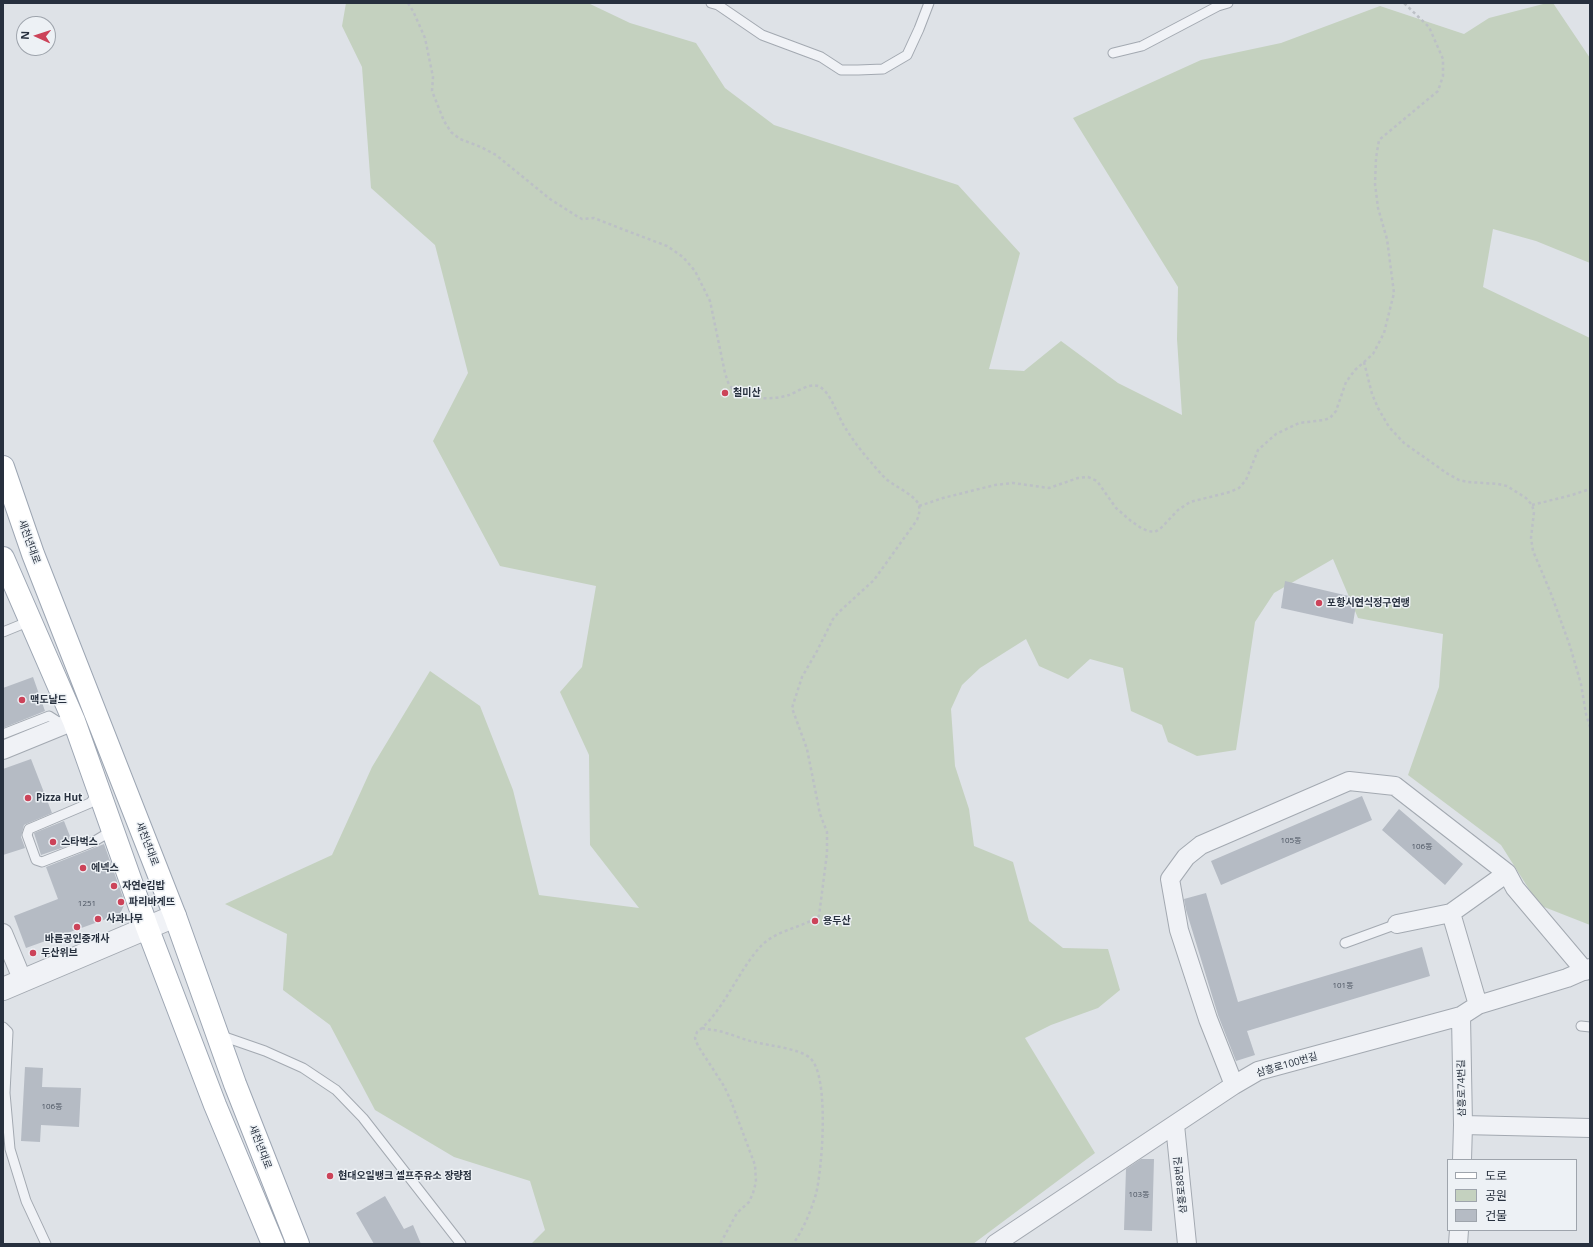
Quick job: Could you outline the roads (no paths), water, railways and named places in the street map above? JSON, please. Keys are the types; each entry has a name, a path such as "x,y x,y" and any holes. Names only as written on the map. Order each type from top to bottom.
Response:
{"main road":[{"name":"새천년대로","path":"3,467 33,554 175,916 217,1034 298,1244"},
{"path":"3,558 30,621 68,723 99,793 147,927 215,1105 272,1244"}],"street":[{"path":"3,750 68,723"},
{"path":"1234,1085 1208,1019 1179,930 1170,879 1186,857 1202,846 1349,781 1395,786 1508,873 1515,888 1587,970"},
{"path":"1397,924 1451,913 1508,873"},
{"path":"1451,913 1478,1005"},
{"path":"3,933 13,985 175,916"},
{"name":"삼흥로100번길","path":"995,1244 1020,1236 1175,1125 1234,1085 1258,1071 1461,1016 1478,1005 1587,970"},
{"name":"삼흥로74번길","path":"1461,1016 1463,1125 1462,1159"},
{"name":"삼흥로88번길","path":"1175,1125 1187,1244"},
{"path":"1463,1125 1590,1128"},
{"path":"1458,1244 1459,1231"}],"lane":[{"path":"711,3 718,5 762,35 821,57 841,70 883,68 907,55 929,3"},
{"path":"1113,53 1142,46 1218,6 1228,3"},
{"path":"3,632 30,621"},
{"path":"3,734 48,716 68,723"},
{"path":"99,793 90,803 29,828 27,835 29,841 36,860 42,862 92,842 103,836 114,834"},
{"path":"1346,943 1397,924"},
{"path":"3,1027 8,1032 5,1093 10,1149 26,1201 46,1244"},
{"path":"217,1034 265,1051 303,1068 336,1090 363,1118 461,1244"}],"place":[{"name":"철미산","path":"725,393"},
{"name":"포항시연식정구연맹","path":"1319,603"},
{"name":"맥도날드","path":"22,700"},
{"name":"Pizza Hut","path":"28,798"},
{"name":"스타벅스","path":"53,842"},
{"name":"에넥스","path":"83,868"},
{"name":"자연e김밥","path":"114,886"},
{"name":"파리바게뜨","path":"121,902"},
{"name":"사과나무","path":"98,919"},
{"name":"용두산","path":"815,921"},
{"name":"바른공인중개사","path":"77,927"},
{"name":"두산위브","path":"33,953"},
{"name":"현대오일뱅크 셀프주유소 장량점","path":"330,1176"}]}
